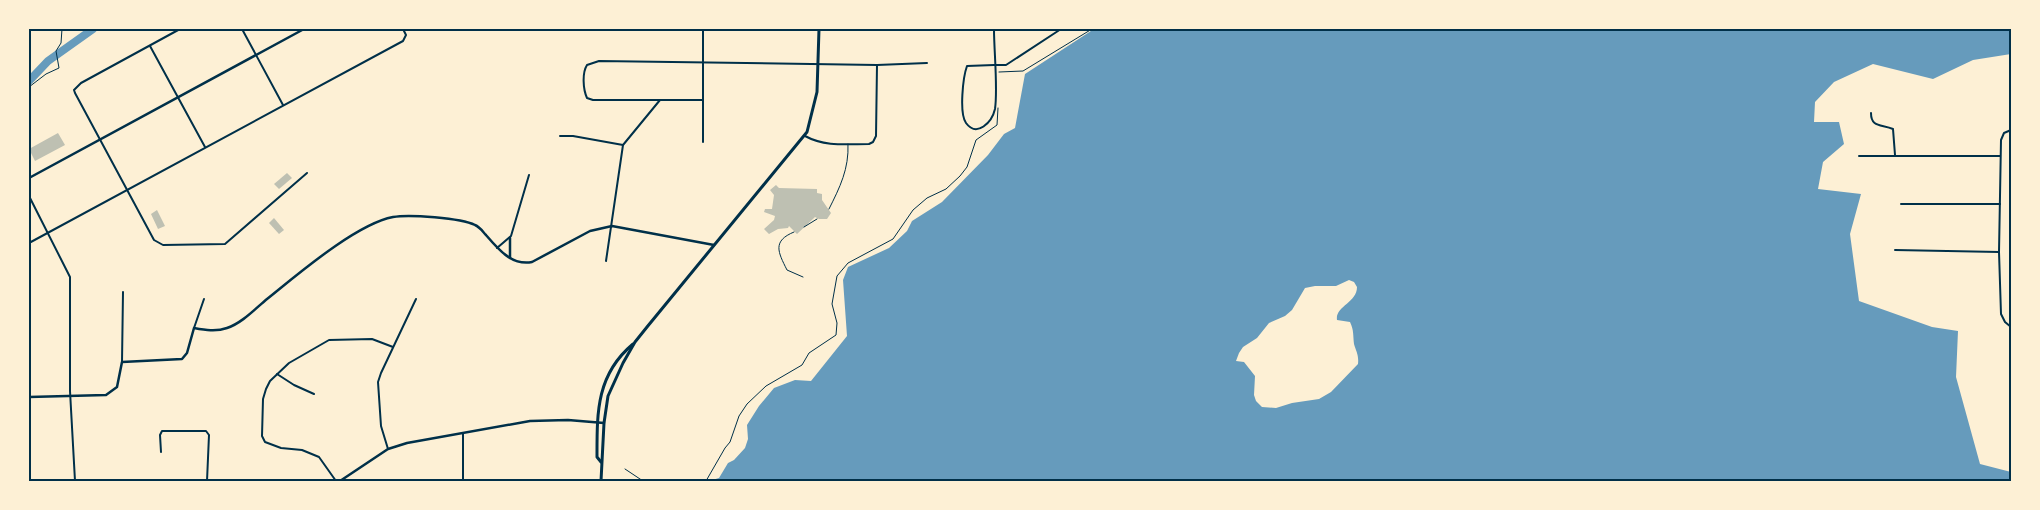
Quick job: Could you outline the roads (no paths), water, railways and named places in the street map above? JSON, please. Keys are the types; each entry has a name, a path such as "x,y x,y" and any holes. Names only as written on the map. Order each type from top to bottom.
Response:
{"main road":[{"path":"601,462 597,457 600,396 610,371 618,358 635,342 804,136 813,114 817,92 818,29"},
{"path":"601,481 604,423 613,383 635,342"}],"street":[{"path":"180,29 76,87 74,94 151,236 160,244 225,244 307,173"},
{"path":"242,29 283,105"},
{"path":"29,178 304,29"},
{"path":"29,243 403,41 406,37 403,29"},
{"path":"703,29 703,142"},
{"path":"994,29 994,65 995,110 991,122 984,128 975,128 966,123 962,113 966,69 969,65 994,65 1006,64 1014,61 1061,29"},
{"path":"150,46 205,147"},
{"path":"702,100 593,100 587,98 585,69 591,63 600,61 877,65 927,63"},
{"path":"804,136 815,142 869,144 873,142 876,136 877,65"},
{"path":"606,261 623,145 660,100"},
{"path":"1871,113 1872,122 1894,129 1895,155"},
{"path":"2011,130 2002,135 1999,252 2002,314 2005,322 2011,327"},
{"path":"560,136 574,136 623,145"},
{"path":"1859,156 2000,156"},
{"path":"511,259 510,238 529,175"},
{"path":"29,196 70,277 71,397 75,481"},
{"path":"1901,204 2000,204"},
{"path":"194,328 214,331 234,325 301,271 338,245 367,226 388,218 420,216 475,224 497,248 511,259 523,264 532,262 590,231 612,226 716,245"},
{"path":"497,248 510,238"},
{"path":"1895,250 1999,252"},
{"path":"29,397 102,396 113,391 120,379 122,362 123,292"},
{"path":"122,362 182,359 187,352 204,299"},
{"path":"388,449 381,426 378,382 416,299"},
{"path":"393,347 372,339 329,340 289,363 270,381 263,399 262,436 265,442 280,448 302,450 319,456 338,481 388,449 407,444 463,432 530,421 568,420 604,423"},
{"path":"277,374 294,385 314,394"},
{"path":"161,452 160,435 162,431 206,431 209,435 207,481"},
{"path":"463,432 463,481"}],"lane":[{"path":"829,209 846,172 848,144"},
{"path":"804,227 818,219"},
{"path":"794,232 782,238 778,248 787,270 803,277"}],"water":[{"path":"1094,29 2011,29 2011,54 1973,60 1933,79 1873,64 1834,82 1815,102 1814,122 1839,122 1844,144 1823,162 1818,189 1861,194 1850,234 1859,301 1932,327 1958,331 1956,377 1980,464 2011,472 2011,481 709,481 719,478 728,463 734,460 745,448 748,439 747,425 759,406 774,388 795,380 811,381 847,336 843,280 848,267 889,248 907,231 912,221 942,202 988,155 1004,134 1015,128 1025,74","holes":["1349,280 1354,282 1357,287 1354,297 1339,311 1337,320 1350,322 1358,364 1331,392 1319,399 1292,403 1276,408 1262,407 1256,401 1254,395 1255,376 1244,362 1236,361 1243,347 1257,338 1269,323 1285,316 1292,310 1305,288 1336,286"]}],"waterway":[{"path":"29,81 48,61 93,29"}]}
